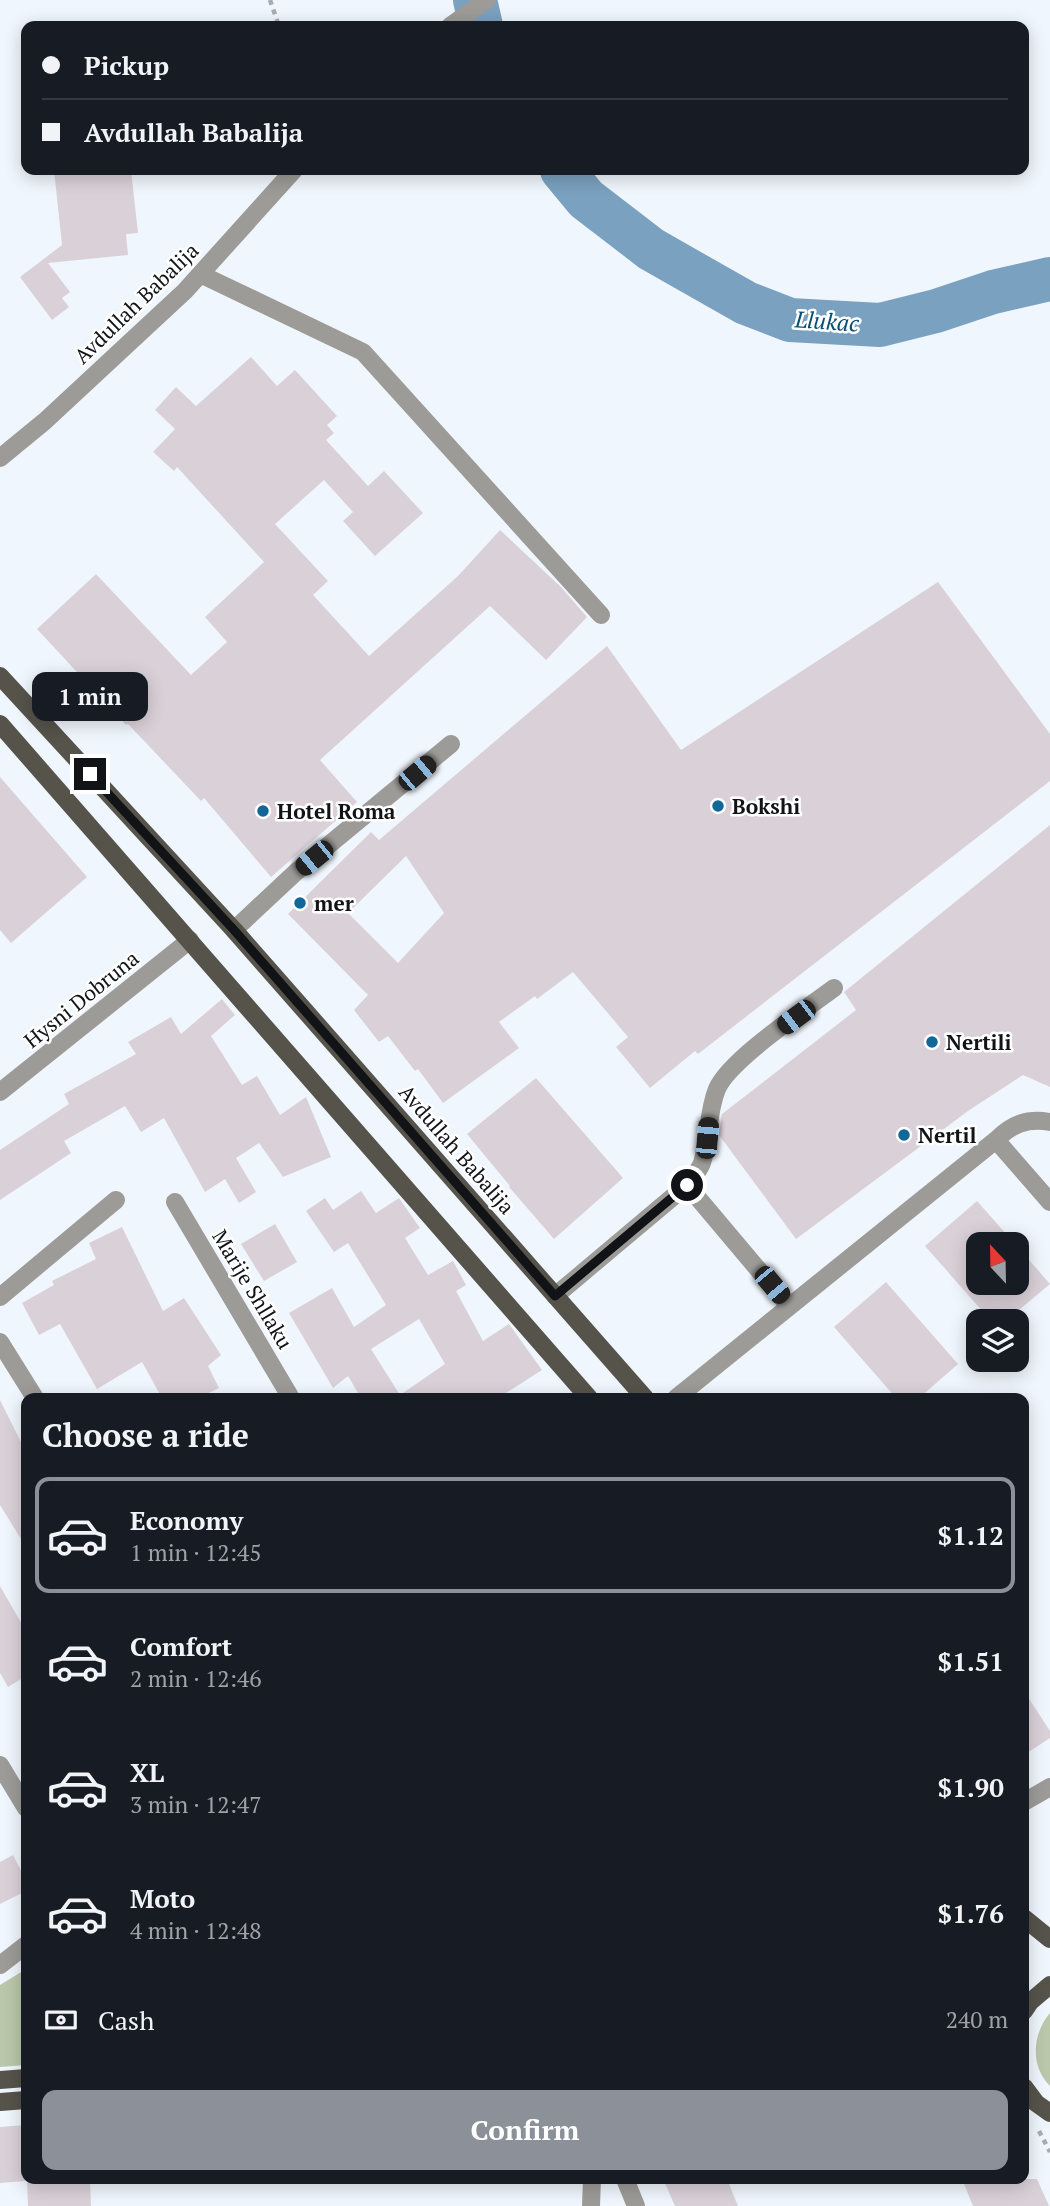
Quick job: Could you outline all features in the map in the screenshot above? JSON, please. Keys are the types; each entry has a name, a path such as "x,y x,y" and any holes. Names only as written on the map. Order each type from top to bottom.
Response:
{"main road":[{"name":"Avdullah Babalija","path":"0,676 234,930 641,1393"},
{"path":"0,724 585,1393"},
{"path":"1029,1923 1050,1939"},
{"path":"1029,1999 1050,1985"},
{"path":"0,2080 21,2078"},
{"path":"1029,2092 1049,2114"},
{"path":"0,2102 21,2100"}],"street":[{"path":"457,21 487,0"},
{"name":"Avdullah Babalija","path":"0,458 45,421 185,291 289,175"},
{"path":"200,274 363,352 601,615"},
{"path":"234,930 296,872 452,744"},
{"name":"Hysni Dobruna","path":"0,1092 190,940"},
{"path":"555,1296 687,1185 701,1165 709,1111 718,1086 738,1061 834,988"},
{"path":"682,1393 1007,1129 1028,1121 1050,1122"},
{"path":"996,1140 1050,1202"},
{"path":"687,1185 789,1306"},
{"path":"0,1297 116,1200"},
{"name":"Marije Shllaku","path":"175,1202 288,1393"},
{"path":"0,1342 32,1393"},
{"path":"0,1765 21,1800"},
{"path":"1029,1799 1050,1787"},
{"path":"0,1965 21,1949"},
{"path":"591,2206 592,2184"},
{"path":"627,2184 636,2206"}],"path":[{"path":"270,0 277,21"}],"green space":[{"path":"21,1972 21,2065 0,2067 0,1985"},
{"path":"1050,2013 1050,2086 1039,2069 1036,2050 1040,2030"}],"building":[{"path":"55,175 132,175 138,233 126,234 128,255 48,263 70,292 62,298 69,307 52,320 20,277 62,245"},
{"path":"251,357 277,386 295,370 337,416 327,425 334,433 326,440 368,486 384,471 423,513 375,556 343,521 353,512 324,480 275,524 328,581 313,595 369,656 458,576 500,530 561,587 587,617 546,660 490,606 320,760 357,802 271,877 204,798 201,801 37,629 96,574 191,675 227,642 205,617 264,562 177,467 174,471 153,452 175,429 155,410 176,387 196,406"},
{"name":"Bokshi","path":"938,582 1050,734 1050,781 698,1054 695,1051 650,1088 616,1047 628,1037 573,972 537,999 535,996 499,1022 519,1048 443,1103 418,1069 415,1071 388,1036 379,1042 354,1010 368,995 288,914 371,832 379,840 607,646 681,750","holes":["406,856 444,913 398,963 348,913"]},
{"path":"0,777 87,877 11,943 0,930"},
{"name":"Nertili","path":"1050,825 1050,1087 1023,1075 968,1111 796,1239 719,1135 722,1114 856,1010 844,992"},
{"path":"222,999 235,1015 211,1036 242,1085 257,1076 280,1115 306,1097 331,1157 283,1177 259,1143 236,1158 256,1192 239,1203 225,1179 205,1192 164,1118 141,1132 125,1106 64,1141 71,1153 0,1200 0,1150 69,1104 64,1094 136,1054 128,1042 171,1017 181,1034"},
{"path":"536,1078 623,1178 554,1239 467,1134"},
{"path":"361,1191 376,1213 399,1198 420,1228 405,1238 428,1275 453,1261 466,1285 456,1291 483,1341 509,1324 542,1370 506,1393 403,1393 445,1364 419,1319 371,1349 399,1393 358,1393 348,1376 333,1388 289,1313 332,1288 354,1327 386,1305 348,1243 334,1252 306,1211 325,1198 333,1210"},
{"path":"977,1201 1004,1232 966,1232 966,1293 925,1246"},
{"path":"275,1224 297,1262 264,1281 241,1244"},
{"path":"122,1227 163,1311 184,1298 221,1355 208,1366 219,1388 209,1393 159,1393 142,1362 97,1389 60,1324 39,1335 22,1303 54,1285 52,1281 96,1259 89,1243"},
{"path":"1029,1260 1050,1284 1020,1309 980,1309 968,1295 1029,1295"},
{"path":"886,1282 958,1364 925,1393 892,1393 834,1327"},
{"path":"0,1400 21,1442 21,1539 0,1505"},
{"path":"0,1586 21,1622 21,1679 8,1687 0,1673"},
{"path":"1029,1699 1050,1731 1050,1738 1029,1752"},
{"path":"13,1855 21,1870 21,1894 0,1904 0,1862"},
{"path":"21,2125 21,2181 0,2183 0,2127"},
{"path":"1029,2179 1037,2179 1049,2206 973,2206 964,2184 1029,2184"},
{"path":"27,2184 90,2184 91,2206 28,2206"},
{"path":"665,2184 729,2184 738,2206 675,2206"}],"waterway":[{"name":"Llukac","path":"475,0 480,21"},
{"name":"Llukac","path":"566,175 586,199 651,249 746,303 790,320 880,325 936,311 993,292 1050,279"}],"place":[{"name":"Bokshi","path":"718,806"},
{"name":"Hotel Roma","path":"263,811"},
{"name":"mer","path":"300,903"},
{"name":"Nertili","path":"932,1042"},
{"name":"Nertil","path":"904,1135"}],"route":[{"path":"90,774 234,930 555,1296 687,1185"}]}
